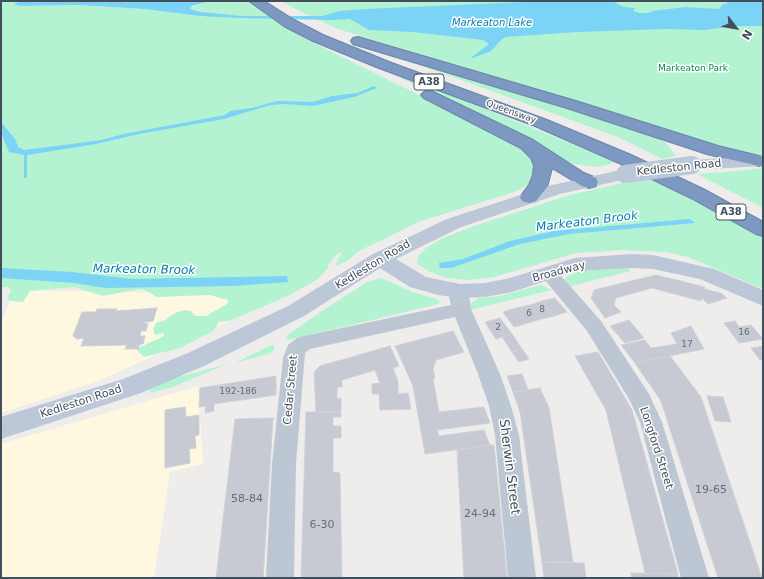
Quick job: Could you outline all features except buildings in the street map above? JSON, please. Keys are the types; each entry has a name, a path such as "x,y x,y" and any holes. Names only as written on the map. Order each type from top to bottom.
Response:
{"highway":[{"name":"Queensway","path":"255,1 272,7 384,65 586,141 698,194 763,230"},
{"name":"Queensway","path":"289,17 309,23 324,35 531,109 601,137 712,189 763,216"},
{"path":"324,35 573,105 713,150 761,161"},
{"path":"324,35 347,56 477,118 527,144 578,177 589,182"},
{"path":"655,131 700,156 698,165"},
{"path":"527,144 539,156 543,165 542,175 538,187 529,197"}],"street":[{"name":"Kedleston Road","path":"1,428 132,386 197,359 296,310 380,259 454,223 529,197 625,174 698,165 761,161"},
{"name":"Broadway","path":"380,259 418,282 438,288 460,300 492,289 575,266 606,261 653,262 706,274 763,298"},
{"name":"Longford Street","path":"549,274 594,326 638,394 651,422 695,578"},
{"name":"Cedar Street","path":"280,578 284,464 292,364 295,350 304,343 460,300"},
{"name":"Sherwin Street","path":"460,300 489,374 505,425 522,578"}],"shaded area":[{"path":"16,290 284,295 99,381 1,413 1,321"},
{"path":"198,386 203,464 170,472 154,578 1,578 1,444"}],"green space":[{"path":"1,1 20,1 15,4 20,6 78,5 201,12 189,8 210,1 248,1 312,42 524,147 538,166 531,182 514,192 421,221 359,251 347,261 335,266 342,251 335,256 328,265 328,268 318,279 290,295 229,321 219,322 213,331 180,348 144,357 136,349 164,336 163,333 155,335 153,329 156,323 165,320 175,313 185,310 191,311 195,316 206,316 227,304 228,300 210,295 156,297 147,291 140,289 103,296 74,287 30,291 23,302 11,301 7,299 11,290 8,287 1,287"},
{"name":"Markeaton Park","path":"281,1 763,1 763,155 731,153 603,111 338,29"},
{"path":"431,67 567,107 643,132 666,143 676,156 662,159 618,137 428,68"},
{"path":"403,76 614,161 611,164 598,167 573,164 468,109 400,78"},
{"path":"763,168 763,208 697,174 725,172"},
{"path":"654,179 763,237 763,289 688,257 665,252 622,250 577,253 494,277 468,280 447,278 428,271 417,264 418,256 426,248 441,239 474,226 570,195 627,182"},
{"path":"626,266 631,271 571,286 565,282 566,277 582,270"},
{"path":"381,278 413,292 437,299 440,302 435,305 288,340 286,336 325,309 367,282"},
{"path":"541,285 552,290 470,310 469,305 478,298 501,296"},
{"path":"273,345 275,350 268,354 235,363 269,346"},
{"path":"225,365 173,387 149,393 151,388 174,378"}],"water":[{"name":"Markeaton Lake","path":"20,1 210,1 192,6 190,9 201,12 241,16 323,16 339,11 365,9 548,1 619,1 615,3 624,7 635,8 633,11 648,13 685,7 719,9 723,4 727,4 726,1 763,1 763,26 735,26 705,30 667,29 577,32 506,37 502,39 491,51 473,58 472,57 489,44 483,40 413,32 369,30 350,19 240,18 201,16 145,9 78,5 20,6 14,4"},
{"path":"374,86 377,88 354,97 313,106 284,104 270,105 224,119 139,134 96,144 27,155 27,178 24,178 24,155 9,152 1,133 1,122 15,139 18,147 24,150 64,145 101,140 124,134 225,115 230,111 252,108 277,101 313,102 332,96 357,93"},
{"path":"690,219 695,223 569,234 520,244 451,268 440,268 439,263 463,259 510,241 554,231"},
{"path":"1,268 72,272 132,279 287,276 288,282 234,286 105,288 74,283 1,278"}],"water label":[{"name":"Markeaton Brook","path":"587,222"},
{"name":"Markeaton Brook","path":"144,270"}]}
